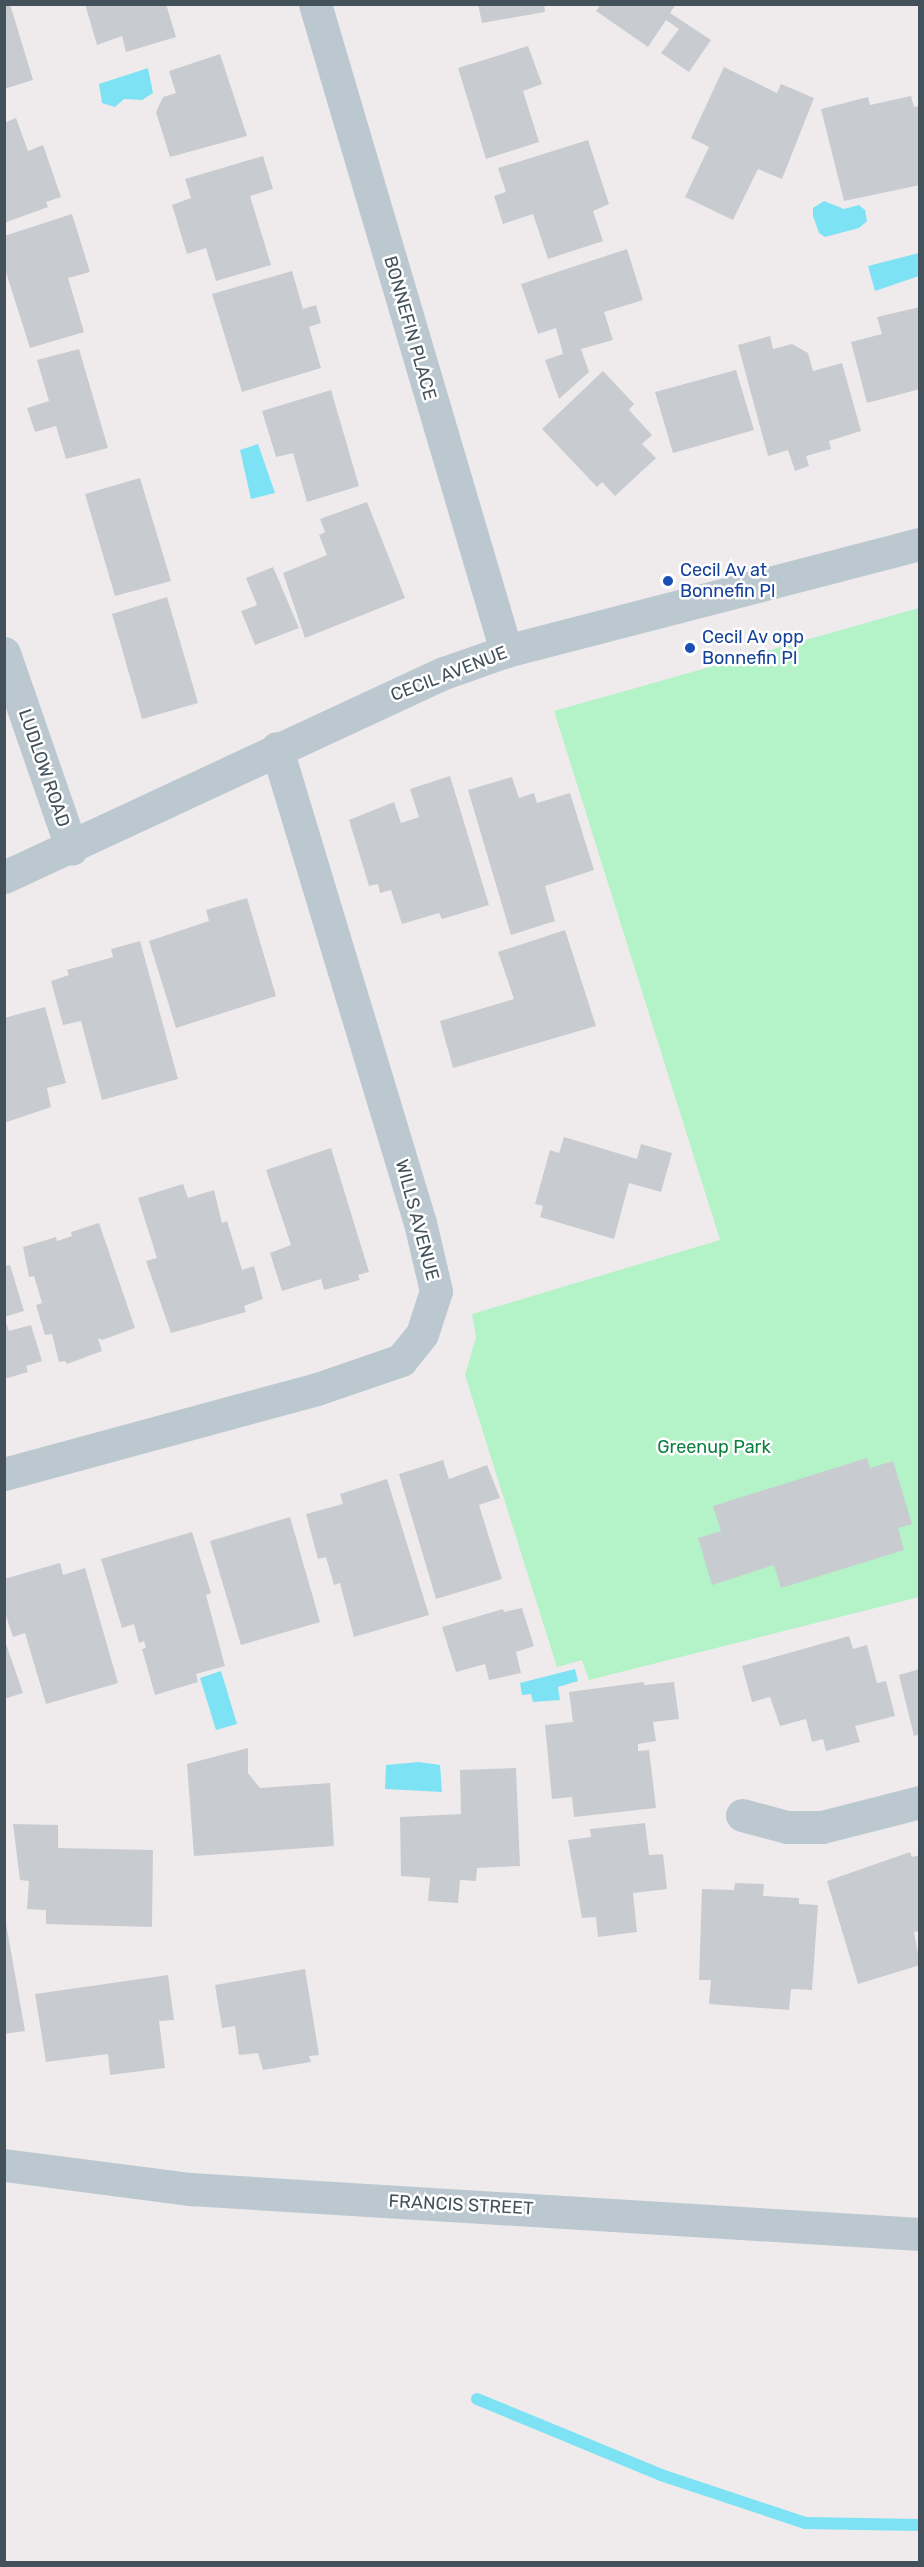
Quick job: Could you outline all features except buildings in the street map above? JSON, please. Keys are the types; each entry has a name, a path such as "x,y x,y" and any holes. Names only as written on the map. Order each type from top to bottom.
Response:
{"street":[{"name":"BONNEFIN PLACE","path":"315,4 506,651"},
{"name":"CECIL AVENUE","path":"4,877 72,849 277,748 444,673 506,651 920,544"},
{"name":"LUDLOW ROAD","path":"4,653 72,849"},
{"name":"WILLS AVENUE","path":"4,1474 316,1389 401,1360 422,1334 436,1291 423,1234 277,748"},
{"path":"742,1815 787,1827 822,1827 920,1802"},
{"name":"FRANCIS STREET","path":"4,2165 190,2189 920,2235"}],"green space":[{"name":"Greenup Park","path":"919,608 919,1597 589,1680 582,1660 557,1667 465,1375 476,1337 472,1314 720,1240 554,711"}],"water":[{"path":"148,68 153,93 142,100 124,99 115,107 102,103 99,84"},
{"path":"824,201 844,209 859,205 865,210 867,221 859,228 825,237 819,233 813,216 813,208"},
{"path":"919,253 919,276 875,291 868,266"},
{"path":"258,444 275,493 251,499 240,450"},
{"path":"575,1669 578,1681 558,1687 560,1700 533,1702 531,1694 522,1695 520,1683"},
{"path":"221,1671 237,1724 216,1730 200,1678"},
{"path":"419,1762 440,1765 442,1792 385,1789 386,1765"}],"waterway":[{"path":"477,2399 661,2475 805,2523 920,2525"}],"place":[{"name":"Cecil Av at Bonnefin Pl","path":"668,581"},
{"name":"Cecil Av opp Bonnefin Pl","path":"690,648"}]}
